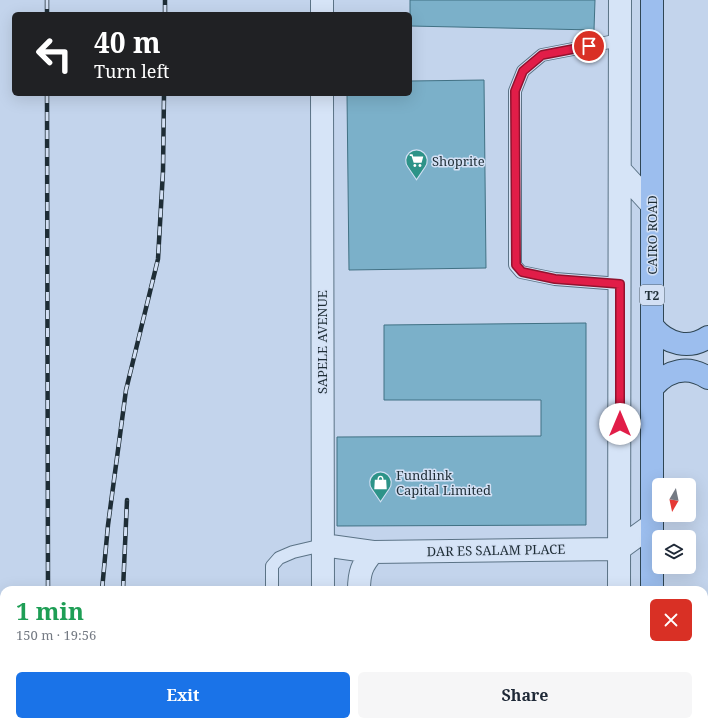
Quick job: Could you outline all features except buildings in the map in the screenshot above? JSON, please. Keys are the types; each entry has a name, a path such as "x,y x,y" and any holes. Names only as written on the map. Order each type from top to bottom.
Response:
{"main road":[{"name":"CAIRO ROAD","path":"652,0 652,586"},
{"path":"653,327 658,334 666,339 683,344 698,342 708,336"},
{"path":"652,387 666,375 683,370 693,371 708,378"}],"street":[{"path":"322,0 322,12"},
{"path":"619,586 620,0"},
{"name":"SAPELE AVENUE","path":"322,96 323,586"},
{"path":"620,170 652,205"},
{"path":"619,549 652,524"},
{"name":"DAR ES SALAM PLACE","path":"322,545 374,552 619,549"},
{"path":"359,586 359,576 364,563 374,552"}],"lane":[{"path":"620,40 542,55 523,71 515,91 516,265 522,272 555,279 620,284"},
{"path":"272,586 272,566 279,558 293,552 322,545"}],"railway":[{"path":"47,0 47,12"},
{"path":"165,0 165,12"},
{"path":"47,96 48,586"},
{"path":"102,586 108,525 126,390 158,259 163,171 164,96"},
{"path":"123,586 127,500"}],"place":[{"name":"Shoprite","path":"416,180"},
{"name":"Fundlink Capital Limited","path":"381,502"}],"route":[{"path":"589,46 542,55 523,71 515,91 516,265 522,272 555,279 620,284 620,424"}]}
